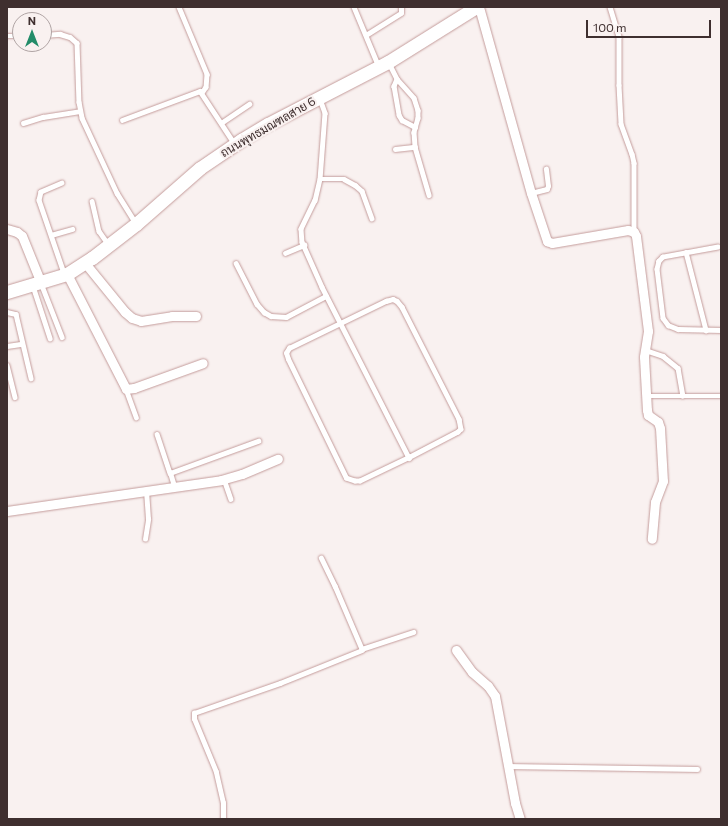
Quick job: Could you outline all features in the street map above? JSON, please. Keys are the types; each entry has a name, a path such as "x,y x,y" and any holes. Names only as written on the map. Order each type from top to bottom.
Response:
{"main road":[{"name":"ถนนพุทธมณฑลสาย 6","path":"7,292 66,275 89,260 136,224 186,178 235,144 268,124 383,64 478,7"}],"street":[{"path":"478,7 531,193 547,241 549,243 628,230 634,232 636,236 648,331 645,350 648,415 658,422 660,428 663,481 655,502 652,539"},
{"path":"7,229 17,232 22,236 37,284"},
{"path":"89,260 125,312 132,318 141,322 172,316 196,316"},
{"path":"66,275 126,389 132,389 203,363"},
{"path":"7,511 224,479 242,474 278,459"},
{"path":"456,650 472,672 488,686 495,696 508,766 520,819"}],"lane":[{"path":"180,7 207,74 206,87 202,93"},
{"path":"354,7 366,35 383,64 414,98 418,118 415,147 429,195"},
{"path":"366,35 401,13 401,7"},
{"path":"610,7 619,37 621,124 634,162 634,232"},
{"path":"52,34 60,34 70,37 77,43 80,111 82,118 118,193 136,224"},
{"path":"397,79 394,86 400,115 402,120 416,127"},
{"path":"122,120 193,92 200,91 235,144"},
{"path":"319,97 325,113 320,179 315,200 301,230 304,245 326,296 409,458"},
{"path":"221,123 249,104"},
{"path":"23,123 43,117 80,111"},
{"path":"395,149 415,147"},
{"path":"531,193 547,189 546,169"},
{"path":"320,179 344,179 355,185 362,191 372,218"},
{"path":"62,183 47,188 40,195 39,200 66,275"},
{"path":"92,201 100,231 108,246"},
{"path":"51,235 72,228"},
{"path":"285,253 304,245"},
{"path":"718,247 663,257 659,261 657,269 663,318 668,325 678,329 721,330"},
{"path":"686,252 706,330"},
{"path":"236,262 257,304 264,312 271,316 286,317 326,296"},
{"path":"37,284 62,337"},
{"path":"37,284 50,338"},
{"path":"393,299 397,301 459,419 460,429 458,432 409,458 360,481 346,478 286,356 289,348 386,301 393,299"},
{"path":"7,312 16,314 31,378"},
{"path":"7,346 22,344"},
{"path":"645,350 663,356 678,368 683,396"},
{"path":"7,365 15,397"},
{"path":"126,389 136,417"},
{"path":"646,396 721,396"},
{"path":"158,434 174,486"},
{"path":"170,473 258,441"},
{"path":"224,479 231,499"},
{"path":"145,540 148,519 146,491"},
{"path":"321,558 362,649"},
{"path":"223,819 223,803 216,772 194,719 194,713 280,683 359,652 362,649 412,632"},
{"path":"508,766 697,769"}]}
